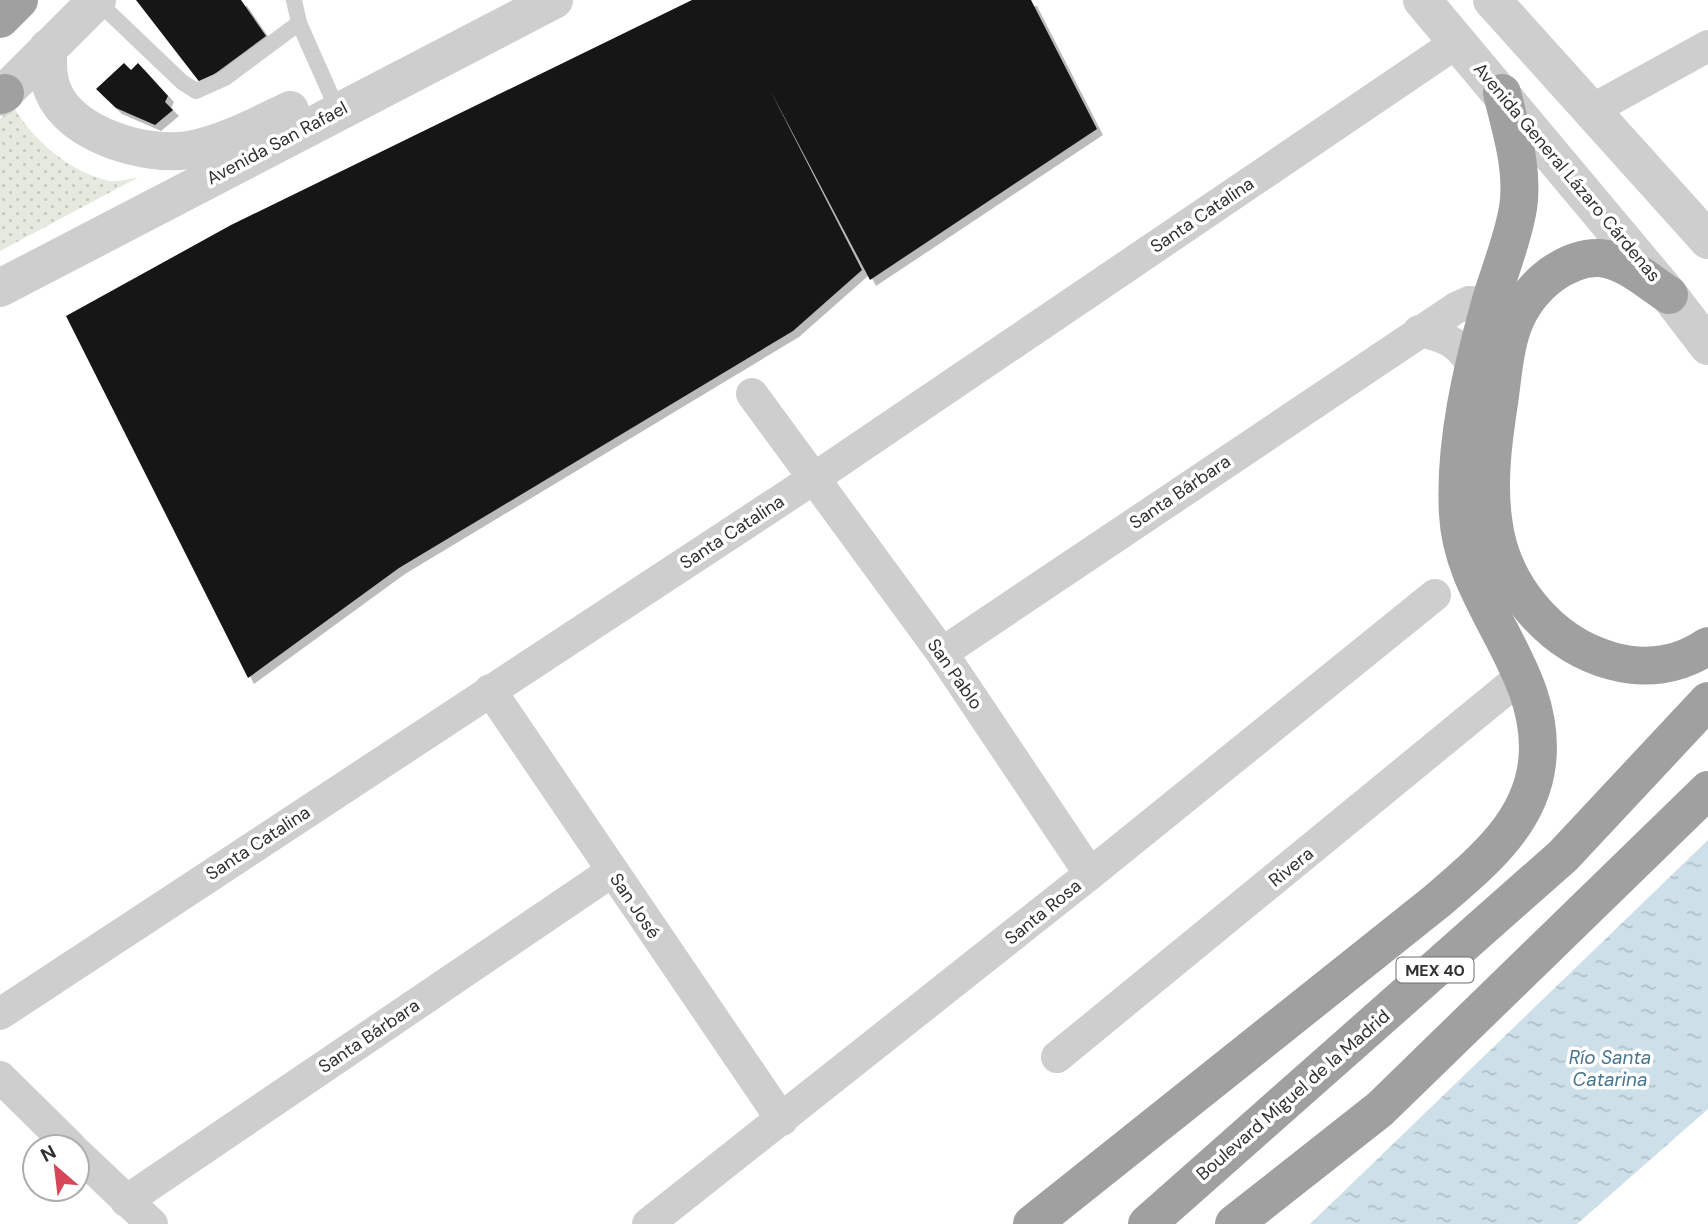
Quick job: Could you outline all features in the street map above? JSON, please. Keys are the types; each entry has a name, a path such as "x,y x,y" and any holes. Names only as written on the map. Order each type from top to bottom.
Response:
{"highway":[{"path":"0,19 19,0"},
{"path":"1502,93 1514,144 1518,209 1500,318 1491,496 1499,546 1519,589 1553,633 1600,658 1627,665 1656,666 1678,661 1708,646"},
{"path":"1031,1223 1437,901 1496,846 1524,810 1537,764 1533,706 1522,676 1468,562 1457,516 1461,449 1474,372 1500,318 1557,270 1586,259 1613,261 1669,295"},
{"name":"Boulevard Miguel de la Madrid","path":"1147,1224 1563,856 1708,701"},
{"name":"MEX 40","path":"1234,1224 1380,1109 1708,790"}],"street":[{"path":"2,95 97,0"},
{"name":"Avenida San Rafael","path":"0,288 334,100 501,0"},
{"name":"Avenida San Rafael","path":"48,48 48,76 53,93 86,128 135,149 187,150 334,100 554,0"},
{"name":"Avenida General Lázaro Cárdenas","path":"1422,0 1669,295 1708,346"},
{"path":"1492,0 1708,240"},
{"name":"Santa Catalina","path":"0,1014 813,479 1459,41"},
{"path":"1590,111 1708,46"},
{"name":"Santa Bárbara","path":"942,653 1419,331 1469,302 1500,318"},
{"path":"1419,331 1450,340 1469,358 1474,372"},
{"name":"San Pablo","path":"752,394 942,653 1090,874"},
{"name":"Santa Rosa","path":"648,1224 1090,874 1435,595"},
{"name":"Rivera","path":"1057,1057 1522,676"},
{"name":"San José","path":"490,690 611,872 782,1120"},
{"name":"Santa Bárbara","path":"126,1201 611,872"},
{"path":"0,1077 57,1133"},
{"path":"91,1167 152,1224"}],"lane":[{"path":"97,0 175,76 196,90 204,90 225,78 299,23"},
{"path":"294,0 299,23 334,100"}],"shaded area":[{"path":"13,106 41,142 81,171 110,181 137,178 0,251 0,119"}],"water":[{"name":"Río Santa Catarina","path":"1708,840 1708,1109 1577,1224 1310,1224"}],"building":[{"path":"136,0 241,0 266,36 201,84"},
{"path":"692,0 1031,0 1097,129 870,280 769,88 862,270 793,331 399,568 248,678 66,316 231,225"},
{"path":"124,63 131,70 138,63 168,96 165,102 173,110 155,125 116,108 96,89"}]}
